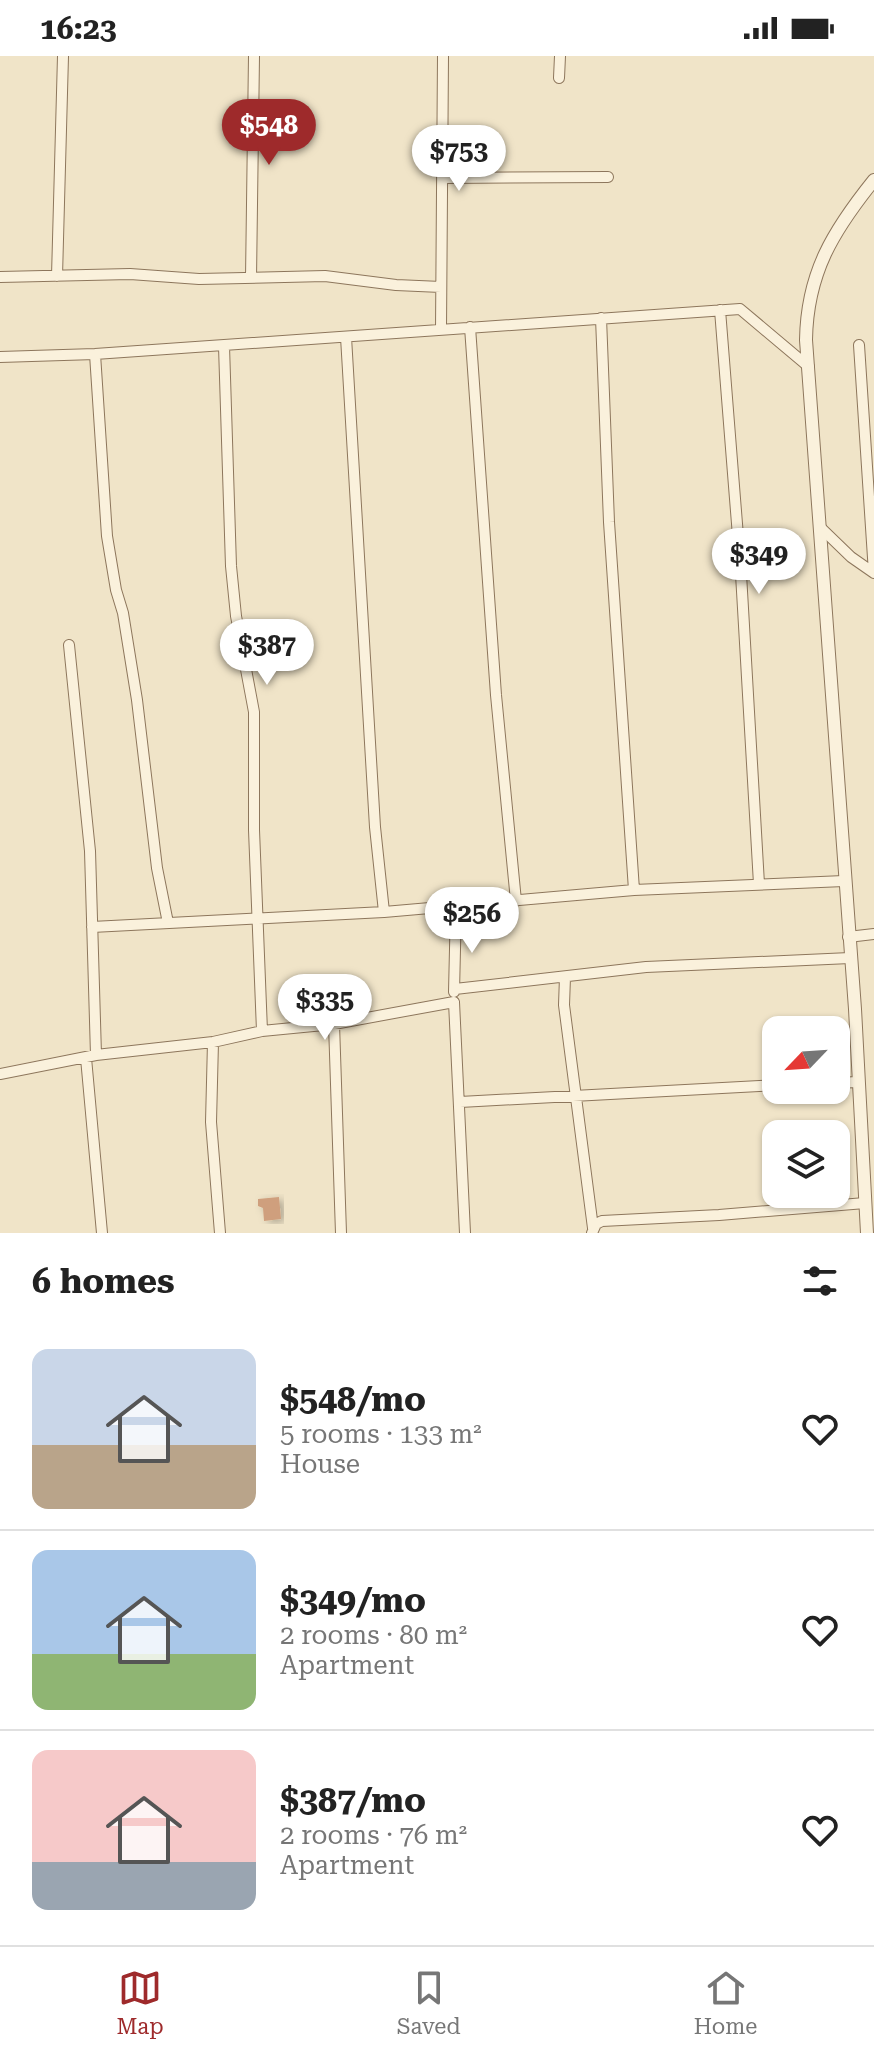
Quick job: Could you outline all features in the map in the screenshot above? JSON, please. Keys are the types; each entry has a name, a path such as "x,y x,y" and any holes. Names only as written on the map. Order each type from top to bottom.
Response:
{"street":[{"path":"57,276 63,56"},
{"path":"251,278 254,56"},
{"path":"441,329 443,56"},
{"path":"559,78 560,56"},
{"path":"442,178 608,177"},
{"path":"867,1233 807,318 817,272 836,231 874,180"},
{"path":"0,277 130,274 199,279 325,276 441,287"},
{"path":"0,357 224,346 740,309 809,367"},
{"path":"720,310 741,574 759,884"},
{"path":"601,318 610,536 634,890"},
{"path":"470,327 496,695 516,901"},
{"path":"346,337 374,812 384,912"},
{"path":"859,345 874,573"},
{"path":"224,346 231,566 236,616 254,712 254,830 262,1031"},
{"path":"95,354 107,536 137,700 157,868 168,923"},
{"path":"821,528 851,557 874,573"},
{"path":"69,645 90,851 91,1056 102,1233"},
{"path":"92,927 384,912 634,890 844,881"},
{"path":"456,906 454,1002 465,1233"},
{"path":"848,937 874,934"},
{"path":"455,989 646,967 850,958"},
{"path":"565,977 564,1005 593,1231"},
{"path":"0,1074 91,1056 213,1042 262,1031 334,1024 454,1002"},
{"path":"334,1024 341,1233"},
{"path":"213,1042 211,1122 220,1233"},
{"path":"850,1082 858,1082"},
{"path":"460,1102 762,1086"},
{"path":"593,1231 602,1221 865,1203"}],"building":[{"path":"279,1197 281,1219 264,1221 263,1208 258,1206 258,1199"}]}
